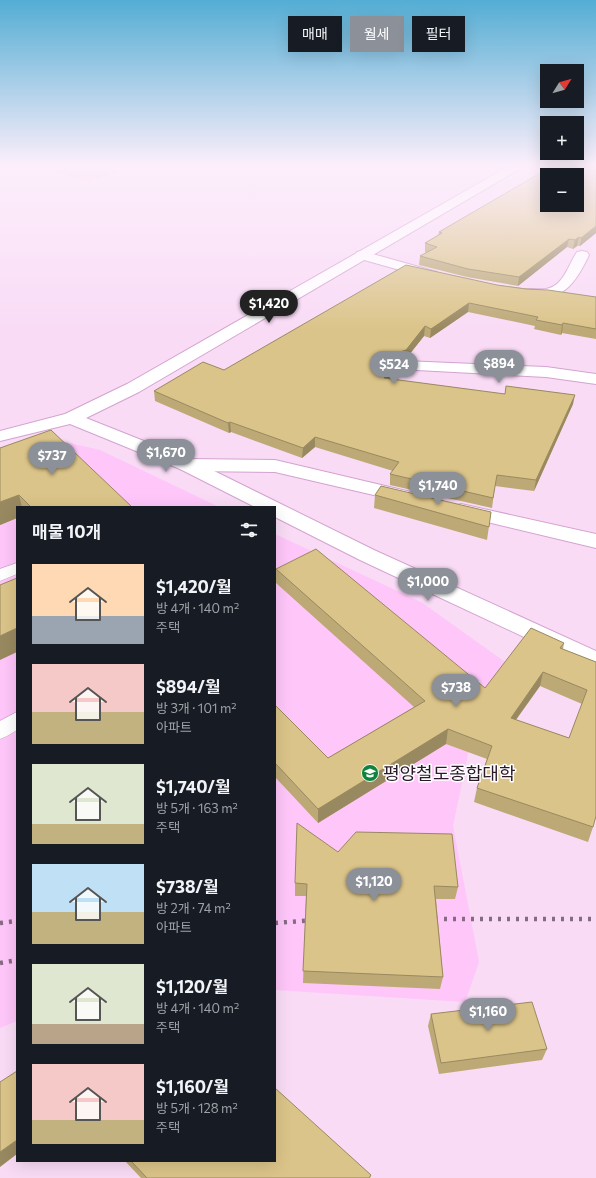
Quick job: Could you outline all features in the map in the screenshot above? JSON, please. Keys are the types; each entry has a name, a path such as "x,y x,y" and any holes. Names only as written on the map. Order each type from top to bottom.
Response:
{"street":[{"path":"0,436 71,418 133,388 423,220"},
{"path":"362,255 447,278"},
{"path":"518,291 541,295 559,291 574,273 582,256"},
{"path":"404,366 546,372 596,379"},
{"path":"71,418 187,465 268,506"},
{"path":"187,465 275,466 596,541"},
{"path":"276,510 367,555 596,661"}],"lane":[{"path":"0,575 16,568"},
{"path":"0,732 16,721"},
{"path":"0,732 16,737"}],"shaded area":[{"path":"57,440 100,450 217,506 16,506 16,1021 0,1028 0,450"},
{"name":"평양철도종합대학","path":"276,534 421,602 505,662 475,720 453,826 479,962 465,1002 276,990"}],"building":[{"path":"460,220 596,220 596,226 581,238 579,237 575,240 569,239 519,277 468,269 420,256 437,247 425,243 442,233 439,232"},
{"path":"406,265 497,285 596,297 596,329 536,320 538,317 469,303 431,329 425,326 406,350 397,353 395,357 398,360 384,378 505,394 506,386 575,395 536,480 497,475 493,498 390,474 399,462 315,437 303,448 230,422 228,423 154,391 203,362 224,370"},
{"path":"51,430 131,506 30,506 19,495 0,502 0,448"},
{"path":"381,486 491,512 489,527 375,495"},
{"path":"316,549 485,688 531,628 564,643 560,648 596,662 596,816 593,827 477,788 492,746 448,729 318,809 276,764 276,706 328,758 425,701 276,569","holes":["543,672 587,690 569,738 511,718"]},
{"path":"16,578 16,628 0,636 0,585"},
{"path":"297,823 338,852 356,832 452,834 458,887 434,886 443,977 303,971 307,884 295,883"},
{"path":"532,1002 547,1049 441,1063 431,1014"},
{"path":"16,1072 16,1141 0,1152 0,1082"},
{"path":"276,1089 371,1175 369,1178 147,1178 132,1162 276,1162"}],"railway":[{"path":"426,919 596,919"},
{"path":"276,923 316,920"},
{"path":"0,923 16,921"},
{"path":"0,963 16,960"}],"place":[{"name":"평양철도종합대학","path":"370,773"}]}
